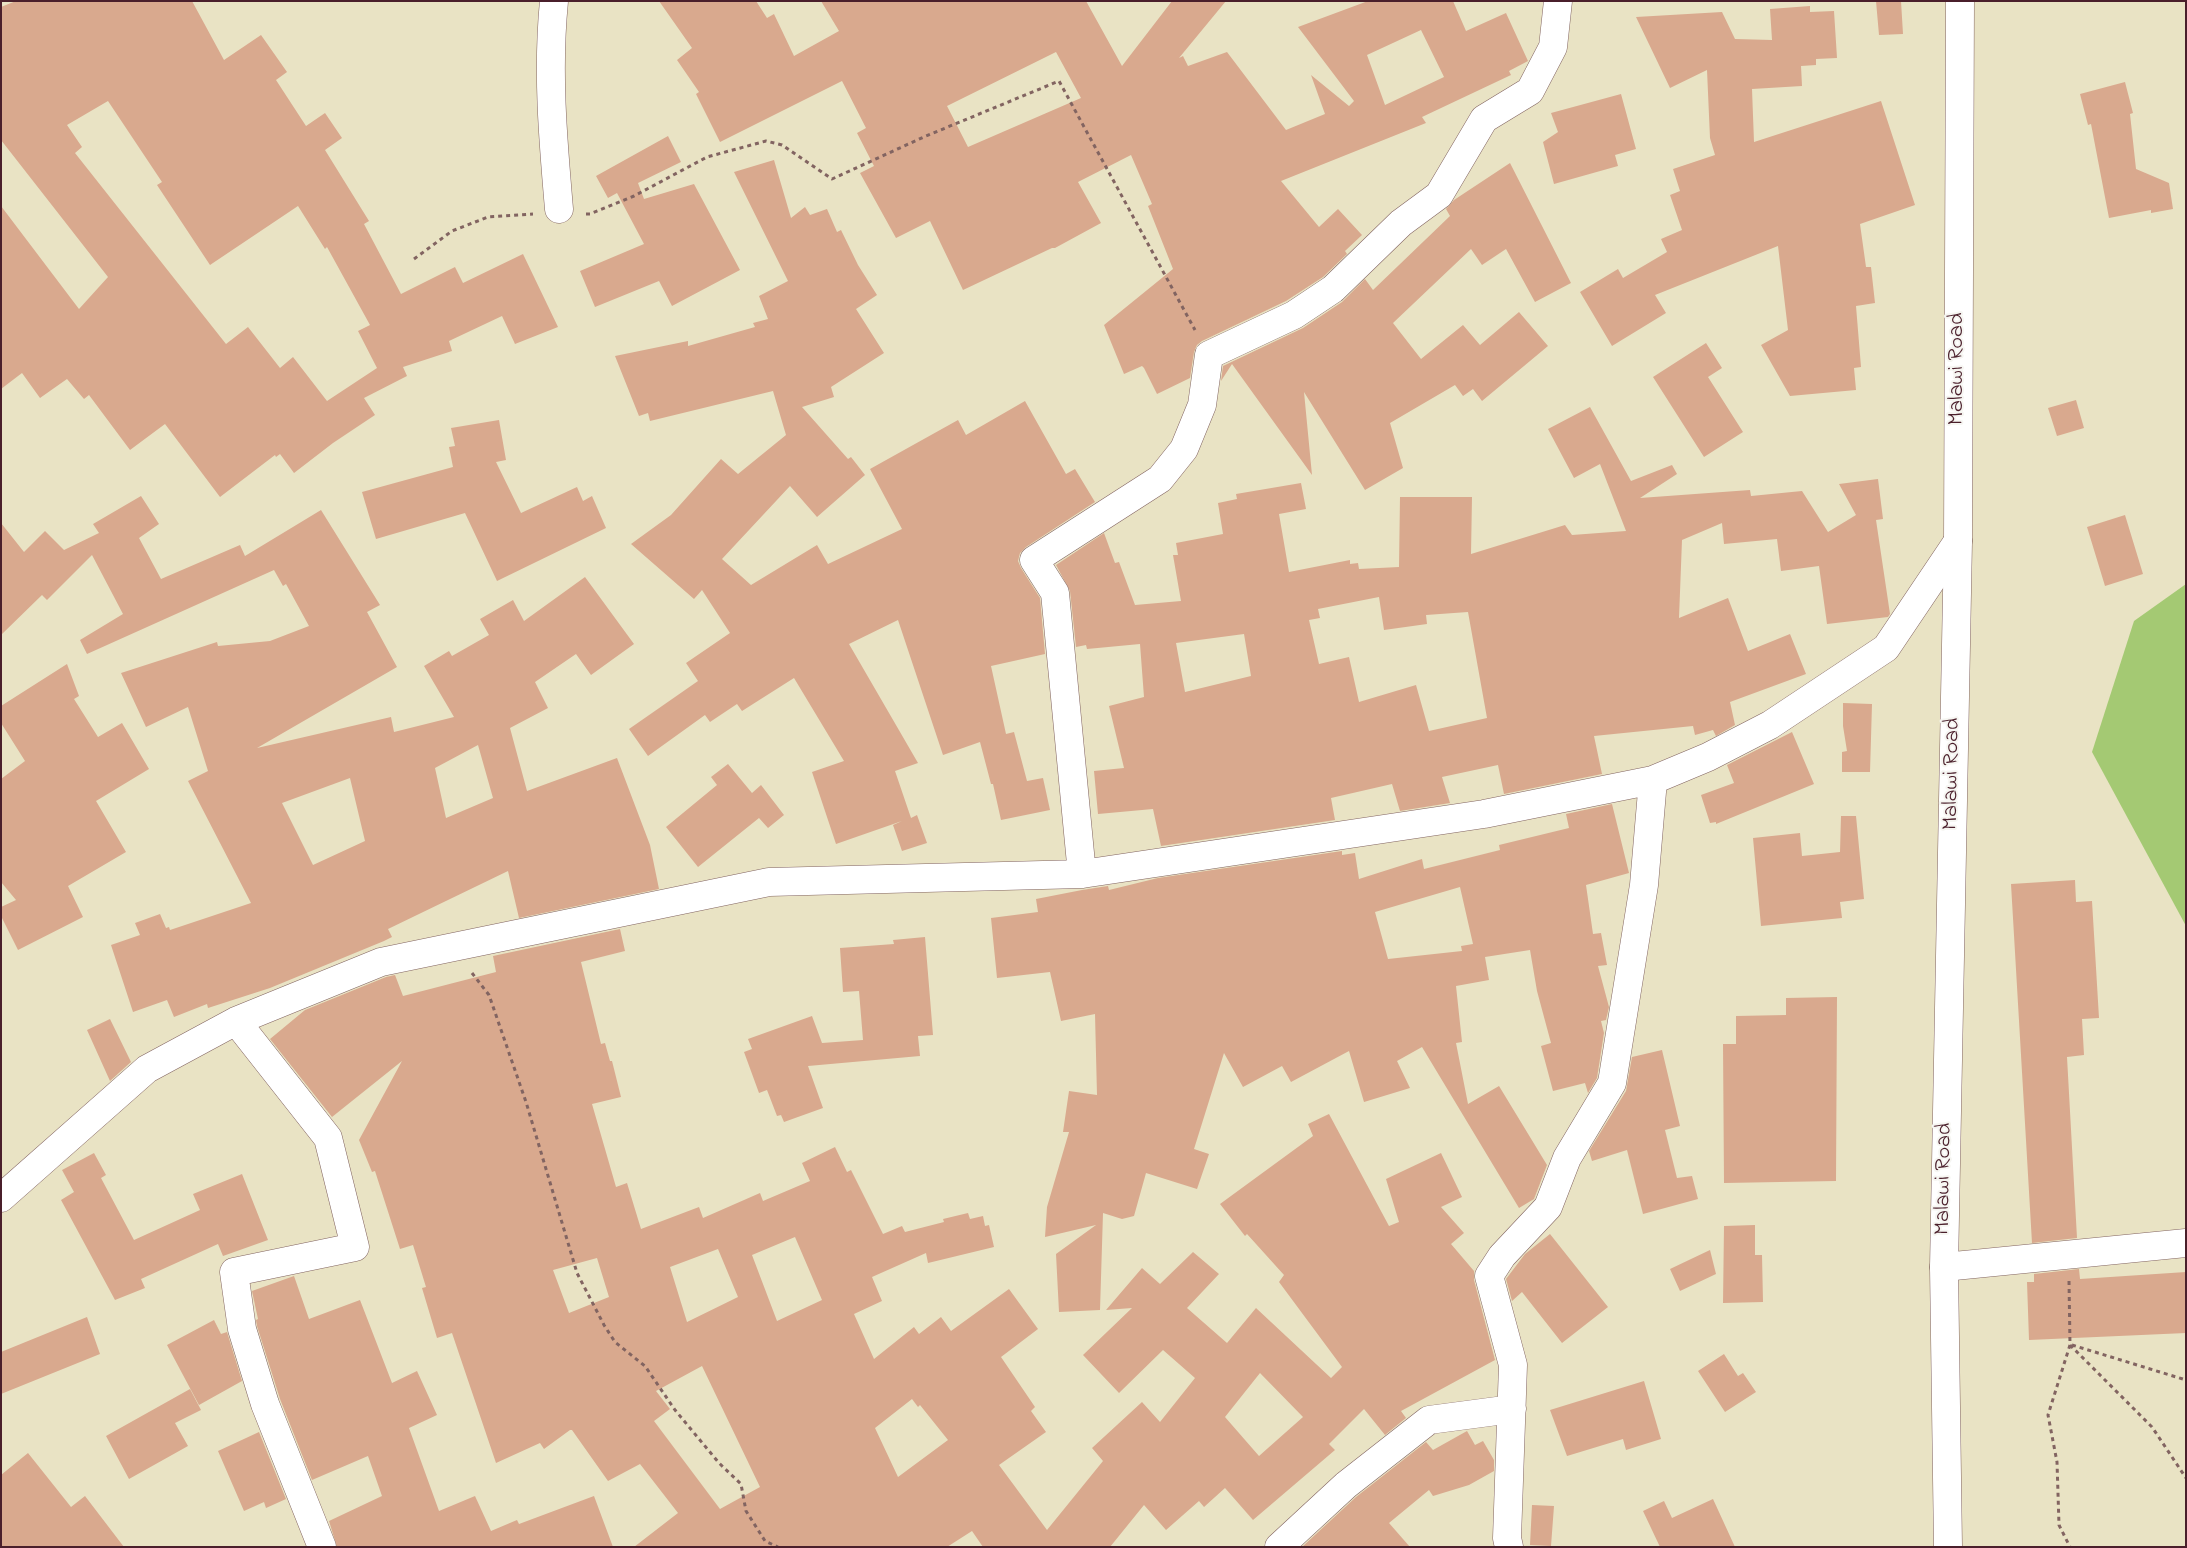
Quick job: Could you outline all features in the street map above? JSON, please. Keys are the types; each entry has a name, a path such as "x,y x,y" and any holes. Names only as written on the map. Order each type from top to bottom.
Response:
{"street":[{"path":"554,1 551,32 550,101 559,209"},
{"path":"1082,874 1055,593 1034,560 1160,479 1184,449 1202,405 1209,355 1294,315 1332,289 1402,223 1438,195 1484,119 1530,91 1553,47 1558,1"},
{"name":"Malawi Road","path":"1948,1547 1944,1268 1958,541 1960,1"},
{"path":"1,1198 147,1069 236,1021 380,962 769,882 1082,874 1484,814 1653,780 1708,758 1770,725 1886,648 1958,541"},
{"path":"1509,1547 1507,1538 1513,1365 1489,1276 1502,1256 1548,1207 1567,1158 1612,1083 1644,886 1653,780"},
{"path":"236,1021 328,1138 355,1247 234,1272 242,1329 265,1404 322,1547"},
{"path":"1944,1268 2186,1243"},
{"path":"1279,1547 1346,1485 1429,1420 1512,1409"}],"path":[{"path":"414,259 452,231 488,217 524,216 559,209 590,214 634,196 707,156 766,141 782,145 832,179 926,136 1059,81 1209,355"},
{"path":"450,948 465,964 489,996 526,1102 577,1273 604,1325 615,1342 645,1366 675,1410 719,1463 741,1484 746,1511 765,1541 778,1547"},
{"path":"2068,1255 2070,1345 2048,1415 2057,1462 2059,1525 2070,1547"},
{"path":"2070,1345 2186,1380"},
{"path":"2070,1345 2152,1427 2186,1478"}],"green space":[{"path":"2186,584 2186,926 2092,752 2134,621"}],"building":[{"path":"16,1 192,1 224,60 261,35 287,72 276,80 306,126 325,113 342,138 325,150 369,221 364,224 401,294 455,267 463,283 523,254 558,327 515,344 502,316 449,341 452,351 403,367 407,376 364,398 375,415 333,443 294,473 280,454 276,457 275,455 220,497 165,424 130,450 89,395 84,399 67,379 40,398 22,373 1,389 1,206 79,309 108,277 1,140 1,7","holes":["108,101 162,182 157,185 210,265 298,206 325,249 327,247 370,325 358,331 377,368 327,401 293,357 280,368 248,327 226,344 75,153 82,147 67,125"]},
{"path":"659,1 756,1 767,18 774,14 794,56 839,31 821,1 1086,1 1122,66 1172,1 1226,1 1179,58 1183,56 1188,66 1227,52 1286,130 1325,114 1311,75 1349,106 1354,101 1298,27 1368,1 1453,1 1466,31 1506,13 1528,61 1509,71 1511,75 1422,117 1426,123 1281,181 1319,227 1338,209 1362,235 1345,251 1347,254 1323,277 1286,301 1202,341 1197,345 1194,352 1190,378 1157,394 1142,366 1124,374 1104,325 1173,269 1148,206 1152,204 1131,155 1078,182 1101,223 1055,248 963,290 930,221 896,238 860,173 874,166 857,133 866,128 842,81 720,142 696,94 699,92 677,60 692,48","holes":["1421,30 1444,77 1385,105 1367,55","1056,52 1081,98 968,147 947,106"]},
{"path":"1876,1 1901,1 1903,34 1879,35"},
{"path":"1810,6 1810,12 1834,11 1837,58 1816,59 1816,65 1801,66 1802,86 1752,89 1754,142 1881,101 1915,205 1860,224 1866,267 1871,267 1875,303 1856,306 1861,367 1854,368 1856,390 1790,396 1761,345 1788,330 1778,246 1655,295 1666,313 1612,346 1580,292 1618,269 1623,278 1667,252 1661,239 1682,230 1670,195 1680,191 1673,169 1715,155 1710,138 1707,70 1670,88 1636,17 1722,12 1735,39 1772,40 1770,9"},
{"path":"2125,82 2133,113 2130,114 2136,169 2169,183 2173,209 2151,213 2151,210 2109,218 2091,124 2088,125 2080,94"},
{"path":"1621,94 1636,149 1615,155 1618,166 1554,184 1543,142 1558,132 1551,113"},
{"path":"668,136 681,162 638,183 644,199 694,184 740,270 672,306 659,281 595,307 580,271 644,244 617,193 608,198 596,176"},
{"path":"774,160 791,218 805,207 810,215 827,209 837,232 841,230 858,265 877,295 856,309 884,353 831,387 834,397 802,407 848,459 851,457 865,475 817,517 790,486 722,559 751,585 817,545 828,564 902,529 870,469 958,420 966,435 1025,401 1066,474 1075,469 1095,502 1026,547 1020,553 1018,561 1021,568 1040,598 1045,654 991,666 1006,734 1014,732 1027,781 1043,778 1050,810 1001,820 993,784 991,784 980,742 943,755 898,620 849,644 918,763 895,771 911,818 917,815 927,843 902,851 893,825 902,821 836,844 812,772 844,761 794,678 742,711 737,704 710,722 705,715 648,756 629,729 698,681 686,663 730,633 702,590 694,599 631,544 671,515 721,459 738,474 786,435 773,391 650,421 648,413 639,416 615,356 688,341 688,346 755,327 753,323 768,319 759,296 788,281 734,172"},
{"path":"1510,163 1571,283 1535,302 1506,249 1482,265 1471,249 1393,323 1421,359 1463,325 1480,345 1519,312 1548,346 1482,401 1473,389 1463,396 1455,385 1390,423 1403,468 1365,490 1304,392 1312,475 1232,364 1221,381 1223,366 1303,328 1342,302 1365,279 1373,290 1450,216 1446,209 1454,200"},
{"path":"1706,343 1722,368 1708,377 1743,432 1704,457 1653,377"},
{"path":"2076,400 2084,428 2057,436 2048,408"},
{"path":"1590,407 1631,481 1672,465 1677,474 1640,498 1750,490 1751,496 1802,491 1828,532 1856,515 1839,484 1878,479 1883,519 1876,520 1890,614 1888,617 1827,624 1819,566 1781,571 1777,539 1724,544 1722,523 1682,540 1679,618 1728,598 1748,651 1790,634 1806,674 1730,702 1735,725 1716,736 1713,730 1695,735 1693,726 1594,736 1602,774 1504,794 1498,765 1442,777 1450,803 1400,811 1392,784 1331,798 1335,820 1161,846 1153,809 1098,814 1094,771 1124,768 1109,706 1144,697 1140,644 1087,649 1086,645 1076,647 1070,591 1056,565 1104,533 1115,563 1119,562 1135,605 1181,601 1173,555 1178,555 1176,543 1223,534 1218,503 1237,499 1236,494 1301,483 1306,509 1279,514 1289,572 1350,560 1350,564 1358,563 1359,569 1399,567 1400,497 1472,497 1471,554 1565,525 1572,535 1626,531 1600,464 1574,478 1548,429","holes":["1379,597 1384,630 1427,624 1426,615 1468,612 1487,718 1429,731 1416,685 1359,702 1349,657 1319,664 1309,620 1320,618 1318,609","1244,634 1251,676 1185,692 1176,643"]},
{"path":"499,420 506,460 496,462 521,513 577,487 583,501 592,496 606,528 497,581 465,513 376,539 362,492 453,467 449,447 455,446 451,428"},
{"path":"141,496 159,524 139,538 161,579 240,545 245,556 321,510 380,605 367,612 397,667 257,748 391,717 394,732 454,717 424,666 449,651 452,656 489,635 480,619 513,600 524,621 585,577 634,644 591,675 576,654 535,682 548,708 510,728 527,791 617,758 650,845 659,889 519,918 508,871 388,929 392,937 384,941 270,988 208,1008 207,1004 174,1017 167,1000 133,1012 111,945 140,935 135,923 160,914 166,928 169,927 170,930 251,903 188,781 208,771 188,707 146,727 121,673 217,642 218,646 270,641 309,626 286,584 283,586 274,570 87,654 80,640 123,614 92,555 47,600 42,595 1,635 1,523 24,552 45,531 64,550 99,533 93,524","holes":["478,745 493,798 446,818 435,768","350,778 365,841 313,865 282,803"]},
{"path":"2125,515 2143,574 2105,586 2087,527"},
{"path":"67,664 79,696 74,699 98,737 122,723 149,769 96,801 126,852 68,886 83,917 18,950 1,916 1,907 16,900 1,882 1,779 25,761 1,723 1,706"},
{"path":"1843,703 1872,704 1870,772 1842,772 1842,752 1847,751 1843,726"},
{"path":"1792,732 1814,784 1716,824 1716,822 1710,823 1701,795 1734,783 1727,765"},
{"path":"728,764 752,793 761,785 784,815 768,828 759,818 698,867 666,827 717,785 711,777"},
{"path":"1612,804 1629,873 1586,885 1593,934 1601,933 1607,965 1598,966 1609,1007 1606,1020 1601,1021 1604,1033 1597,1078 1588,1093 1585,1083 1553,1091 1541,1046 1551,1043 1537,991 1530,950 1485,957 1489,980 1456,986 1462,1042 1456,1043 1468,1104 1499,1086 1547,1165 1534,1199 1519,1208 1422,1047 1397,1061 1410,1088 1364,1102 1349,1051 1291,1082 1282,1066 1243,1087 1224,1053 1194,1149 1209,1154 1197,1189 1146,1173 1134,1216 1122,1219 1103,1213 1100,1310 1059,1312 1056,1254 1096,1225 1045,1237 1047,1207 1069,1132 1063,1132 1069,1091 1097,1095 1095,1014 1061,1021 1050,972 997,978 991,918 1038,912 1036,899 1082,890 1108,886 1109,890 1158,878 1342,851 1342,855 1355,853 1359,879 1422,859 1424,869 1500,850 1499,845 1569,828 1566,814","holes":["1460,887 1473,944 1461,946 1462,951 1388,959 1375,912"]},
{"path":"1841,816 1856,816 1864,899 1840,902 1842,918 1761,926 1753,838 1800,833 1802,856 1840,852"},
{"path":"2075,880 2076,902 2092,901 2099,1018 2082,1019 2084,1055 2067,1057 2077,1238 2032,1243 2011,884"},
{"path":"620,929 625,951 581,962 601,1044 605,1043 610,1061 612,1061 621,1097 592,1104 616,1187 627,1183 641,1229 699,1207 703,1218 760,1193 763,1201 810,1181 802,1163 835,1147 847,1172 851,1170 883,1234 902,1226 905,1232 944,1222 943,1219 968,1213 970,1219 983,1216 985,1226 989,1225 994,1247 928,1263 926,1253 872,1277 882,1301 854,1314 874,1359 914,1327 919,1334 941,1317 951,1331 1009,1289 1038,1329 1001,1357 1035,1407 1031,1411 1046,1432 999,1465 1047,1530 1103,1461 1092,1448 1142,1402 1160,1422 1195,1378 1163,1350 1119,1393 1083,1355 1132,1308 1106,1310 1142,1268 1160,1284 1193,1252 1219,1274 1187,1308 1227,1343 1256,1308 1331,1378 1342,1367 1279,1282 1284,1275 1247,1234 1245,1236 1220,1204 1313,1136 1308,1124 1329,1114 1389,1226 1399,1222 1386,1179 1441,1153 1462,1197 1441,1207 1464,1233 1451,1244 1474,1271 1474,1280 1495,1360 1401,1411 1406,1418 1385,1435 1364,1409 1329,1444 1335,1450 1253,1520 1225,1488 1204,1507 1199,1501 1166,1530 1144,1505 1110,1547 983,1547 972,1531 947,1547 634,1547 678,1513 640,1464 608,1481 572,1430 544,1449 540,1443 496,1463 452,1333 437,1338 422,1288 426,1287 413,1245 400,1249 375,1171 372,1172 359,1140 402,1061 332,1117 270,1039 305,1010 386,977 395,975 403,996 496,972 493,956","holes":["795,1237 822,1300 777,1321 752,1255","718,1249 738,1297 687,1322 670,1267","597,1258 609,1297 569,1313 553,1270","702,1366 760,1487 720,1509 654,1421 670,1409 656,1391","1260,1373 1303,1417 1259,1456 1225,1417","912,1399 918,1407 920,1405 948,1440 898,1477 875,1428"]},
{"path":"925,937 933,1035 918,1036 920,1056 808,1066 823,1108 784,1122 781,1115 777,1116 767,1090 759,1093 744,1052 752,1049 748,1039 812,1016 822,1043 863,1040 859,991 843,992 840,948 894,944 893,940"},
{"path":"1837,997 1836,1181 1724,1183 1723,1044 1736,1044 1736,1016 1786,1015 1786,998"},
{"path":"110,1019 131,1062 110,1081 87,1030"},
{"path":"1662,1050 1680,1126 1665,1130 1677,1178 1692,1176 1698,1199 1643,1214 1627,1150 1592,1161 1589,1151 1626,1091 1632,1057"},
{"path":"94,1153 106,1175 101,1178 134,1240 200,1210 193,1194 242,1174 268,1240 223,1256 218,1244 141,1279 145,1288 115,1300 61,1200 74,1192 62,1170"},
{"path":"1755,1225 1755,1255 1762,1255 1763,1302 1723,1303 1724,1226"},
{"path":"1550,1234 1608,1307 1562,1343 1522,1292 1512,1301 1506,1279 1525,1254"},
{"path":"1710,1250 1716,1274 1680,1291 1670,1269"},
{"path":"2079,1269 2080,1279 2186,1272 2186,1333 2029,1340 2027,1282 2034,1282 2034,1274"},
{"path":"294,1276 309,1319 360,1300 392,1383 417,1371 437,1415 409,1428 439,1511 475,1496 491,1531 517,1520 519,1524 594,1496 613,1547 337,1547 329,1521 382,1496 368,1456 312,1480 280,1399 257,1326 256,1320 258,1319 252,1291"},
{"path":"87,1317 100,1354 1,1394 1,1352"},
{"path":"214,1320 221,1334 227,1332 242,1381 199,1405 167,1345"},
{"path":"1724,1354 1738,1376 1743,1373 1756,1392 1725,1412 1698,1371"},
{"path":"1644,1381 1661,1439 1626,1450 1623,1439 1567,1456 1550,1410"},
{"path":"190,1389 201,1410 175,1423 188,1446 129,1479 106,1436"},
{"path":"1467,1431 1475,1445 1483,1441 1494,1460 1494,1471 1469,1485 1433,1496 1429,1490 1389,1523 1410,1547 1302,1547 1356,1497 1426,1442 1433,1450"},
{"path":"259,1432 286,1499 266,1508 264,1502 244,1511 218,1451"},
{"path":"28,1453 71,1507 85,1496 124,1547 1,1547 1,1475"},
{"path":"1713,1499 1735,1547 1660,1547 1643,1511 1664,1501 1672,1518"},
{"path":"1532,1505 1554,1506 1551,1546 1530,1545"}]}
